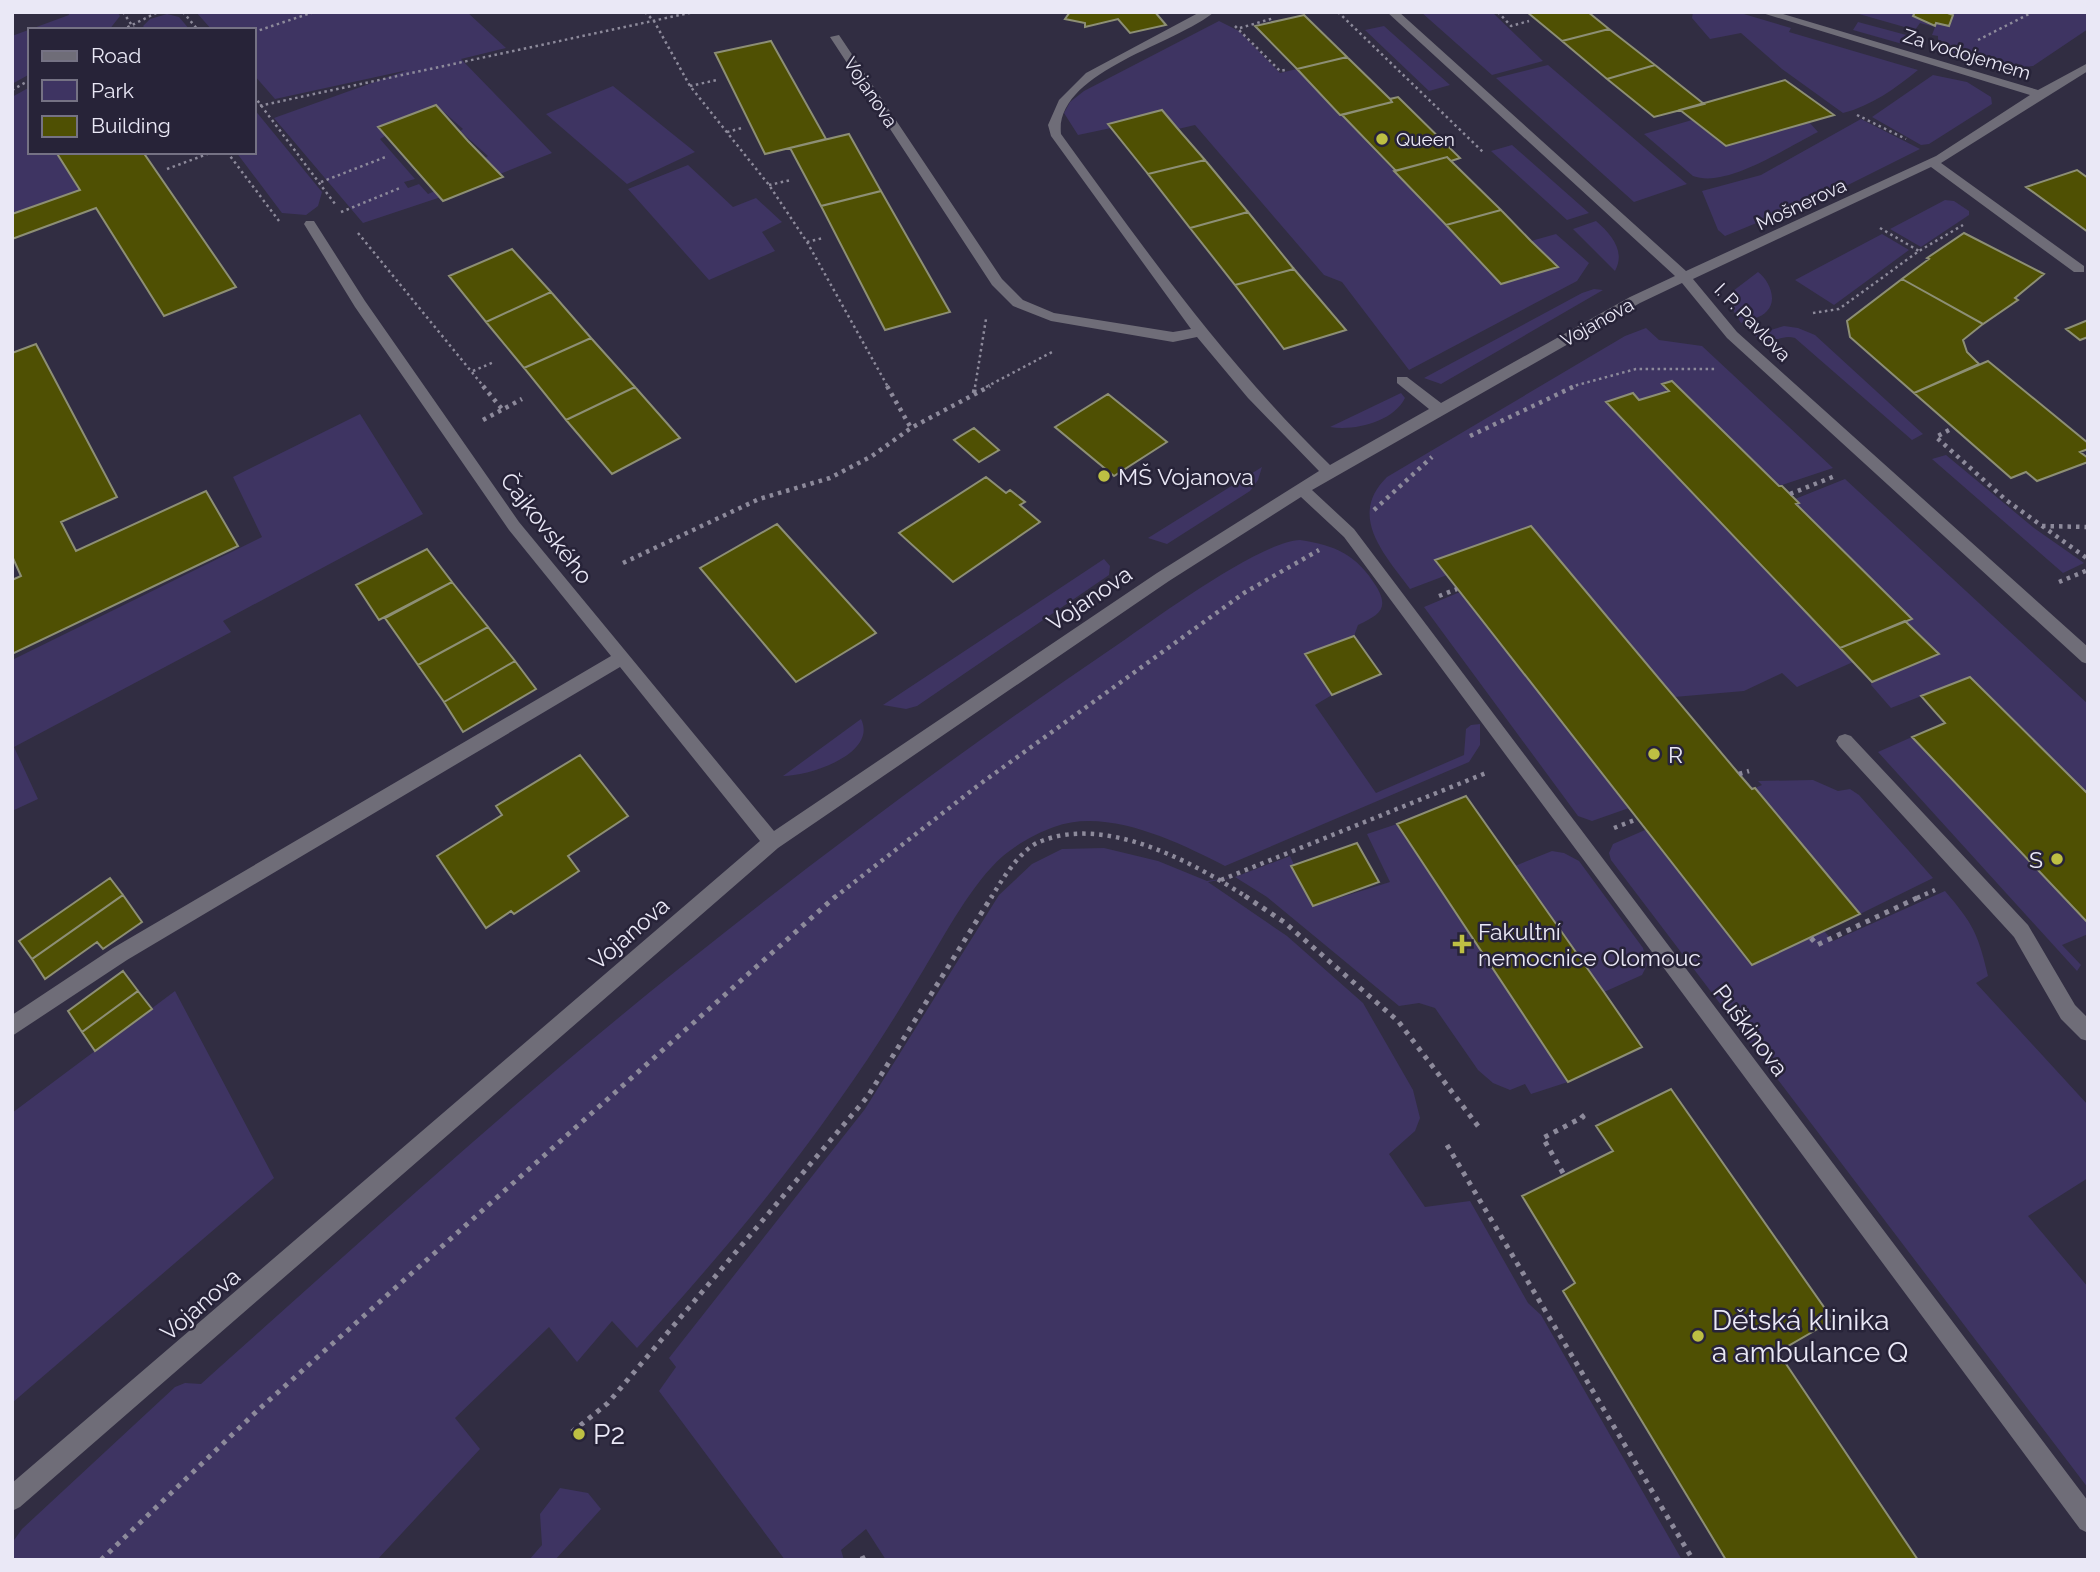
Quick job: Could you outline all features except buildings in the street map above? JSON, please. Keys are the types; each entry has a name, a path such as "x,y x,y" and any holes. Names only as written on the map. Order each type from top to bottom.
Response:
{"street":[{"path":"1209,12 1090,75 1065,100 1054,125 1055,134 1199,332 1292,439 1329,472"},
{"name":"I. P. Pavlova","path":"1392,12 1685,278 1732,334 2088,657"},
{"name":"Za vodojemem","path":"1764,12 2039,93"},
{"name":"Vojanova","path":"835,37 997,282 1018,303 1051,317 1089,325 1173,337 1199,332"},
{"name":"Mošnerova","path":"1685,278 1937,161 2039,93 2088,66"},
{"path":"1937,161 2079,269"},
{"name":"Čajkovského","path":"310,224 360,304 514,526 772,842"},
{"name":"Vojanova","path":"12,1499 772,842 1163,577 1329,472 1635,300 1685,278"},
{"path":"1402,380 1440,410"},
{"name":"Puškinova","path":"1302,489 1349,533 2088,1521"},
{"path":"12,1027 120,954 622,659"},
{"path":"1845,741 2021,931 2068,1012 2088,1032"}],"path":[{"path":"122,12 134,28"},
{"path":"125,28 158,12"},
{"path":"183,12 196,28"},
{"path":"256,31 314,12"},
{"path":"645,12 654,21 690,86 769,185 807,242 911,428"},
{"path":"256,107 694,12"},
{"path":"1338,12 1483,152"},
{"path":"1498,12 1511,26 1529,21"},
{"path":"1970,41 1984,39 2033,12"},
{"path":"1274,18 1240,29 1280,71 1285,70"},
{"path":"690,86 717,80"},
{"path":"12,90 28,81"},
{"path":"256,98 349,222"},
{"path":"1857,115 1937,161"},
{"path":"727,132 742,128"},
{"path":"167,169 208,154"},
{"path":"228,154 280,223"},
{"path":"321,183 388,156"},
{"path":"769,185 791,180"},
{"path":"341,212 400,188"},
{"path":"1813,313 1839,309 1919,251 1967,222"},
{"path":"1880,228 1919,251"},
{"path":"357,232 502,409 522,399"},
{"path":"807,242 823,238"},
{"path":"974,394 987,313"},
{"path":"623,563 759,499 830,478 872,456 911,428 1058,349"},
{"path":"473,371 494,362"},
{"path":"1459,442 1538,402 1606,374 1638,369 1721,370"},
{"path":"1949,430 1936,437 2007,500 2088,559"},
{"path":"101,1560 258,1410 853,881 979,784 1244,593 1349,533 1436,453"},
{"path":"1790,494 1836,476"},
{"path":"2041,526 2088,527"},
{"path":"1220,880 1518,760"},
{"path":"1739,774 1749,771"},
{"path":"1606,832 1637,819"},
{"path":"572,1432 608,1403 868,1096 1009,869 1037,842 1081,833 1122,838 1158,850 1220,880 1284,922 1398,1021 1481,1130"},
{"path":"1811,938 1817,945 1902,905"},
{"path":"1563,1173 1543,1138 1583,1117 1578,1111"},
{"path":"1447,1145 1693,1560"}],"green space":[{"path":"68,12 117,12 120,16 111,28 34,28 69,15"},
{"path":"196,12 467,12 506,48 461,59 552,153 500,174 485,158 488,156 460,131 463,129 436,105 380,139 415,179 404,182 408,188 419,184 428,194 435,191 441,197 363,223 274,118 408,70 275,99 256,77 256,28 210,28"},
{"path":"1421,12 1492,12 1543,61 1492,75"},
{"path":"1693,12 1737,12 1791,28 1789,32 1918,70 1883,96 1843,113 1782,69 1741,33 1710,39 1692,18"},
{"path":"1852,12 2088,12 2088,29 2033,66 2000,66 1938,49 1938,36 1932,35 1935,27 1920,23 1915,30"},
{"path":"167,14 179,17 188,28 144,28 143,26 150,19"},
{"path":"1219,21 1239,31 1280,73 1297,69 1501,283 1557,266 1531,241 1556,234 1589,263 1577,281 1409,370 1342,282 1324,275 1195,125 1178,129 1162,110 1109,124 1111,128 1078,135 1064,113 1070,102 1084,91"},
{"path":"1858,22 1910,36 1906,45 1853,30"},
{"path":"1384,26 1450,85 1429,91 1365,30"},
{"path":"28,30 28,75 12,84 12,36"},
{"path":"1548,65 1687,184 1634,202 1496,78"},
{"path":"1933,75 1967,82 1991,97 1992,104 1929,144 1921,145 1872,117"},
{"path":"613,86 695,152 627,184 546,114"},
{"path":"28,88 28,154 57,154 80,190 12,214 12,97"},
{"path":"256,111 322,192 318,206 306,215 282,213 238,154 256,154"},
{"path":"1861,119 1920,149 1846,186 1725,236 1718,230 1702,191 1761,175"},
{"path":"1692,120 1726,146 1809,122 1818,132 1739,172 1707,178 1693,176 1644,134"},
{"path":"1512,145 1589,213 1567,220 1491,151"},
{"path":"688,165 733,207 756,198 782,222 762,232 775,251 709,280 628,189"},
{"path":"1945,200 1954,201 1969,211 1969,215 1921,247 1890,229"},
{"path":"1596,221 1612,237 1618,250 1615,271 1573,229"},
{"path":"1882,234 1909,250 1834,305 1795,280"},
{"path":"1758,272 1771,290 1772,301 1762,315 1741,323 1731,307 1733,291"},
{"path":"1594,289 1603,290 1441,384 1424,378 1582,293"},
{"path":"1784,326 1815,335 1923,434 1912,440 1795,338 1784,337 1766,341 1754,335"},
{"path":"1646,328 1659,340 1702,346 1833,468 1779,486 1672,381 1663,384 1669,391 1613,410 1853,662 1797,687 1782,673 1744,691 1674,697 1531,526 1435,560 1447,575 1410,589 1381,549 1370,521 1370,506 1375,492 1387,477 1625,336"},
{"path":"1401,393 1405,398 1383,419 1351,428 1330,427"},
{"path":"360,414 423,514 223,621 231,632 14,747 38,799 12,811 12,660 262,537 233,477"},
{"path":"1946,455 2034,528 2084,563 2063,573 1932,459"},
{"path":"1262,467 1258,480 1250,491 1167,544 1148,538"},
{"path":"1845,479 2088,704 2088,794 1970,677 1891,708 1871,685 1872,682 1938,654 1905,621 1911,618 1796,504 1798,503 1795,499"},
{"path":"1300,540 1324,545 1353,559 1369,575 1382,600 1377,614 1358,625 1354,636 1306,654 1332,695 1315,705 1376,793 1464,755 1466,729 1480,724 1480,745 1469,762 1225,866 1142,830 1096,821 1054,827 1027,839 1009,852 992,867 970,894 882,1036 815,1134 741,1228 663,1319 637,1348 612,1321 577,1362 549,1327 455,1418 480,1449 377,1560 12,1560 12,1543 22,1529 175,1387 185,1383 201,1384 498,1120 619,1017 734,925 952,760 1183,600 1260,553"},
{"path":"1104,559 1110,566 1109,575 917,706 906,709 883,705"},
{"path":"1460,592 1629,808 1592,821 1578,816 1424,607"},
{"path":"861,719 864,731 860,743 851,752 824,767 783,776"},
{"path":"1912,737 2088,923 2088,934 2062,945 2081,965 2077,971 1878,752"},
{"path":"1813,780 1838,791 1850,789 1859,795 1933,878 1860,914 1755,788 1762,785 1758,781"},
{"path":"1397,824 1568,1082 1531,1094 1525,1084 1510,1090 1493,1083 1478,1070 1435,1008 1419,1003 1399,1006 1267,897 1235,877 1290,856 1313,906 1390,882 1367,834"},
{"path":"1645,830 1752,965 1824,931 1833,941 1945,891 1962,912 1977,939 1988,976 1976,983 2088,1105 2088,1178 2028,1216 2088,1287 2088,1488 1611,860 1609,853 1613,844"},
{"path":"1104,848 1158,861 1207,881 1235,877 1208,882 1287,936 1363,1003 1413,1090 1420,1118 1415,1131 1389,1154 1425,1207 1470,1201 1528,1303 1541,1315 1682,1560 886,1560 866,1529 841,1550 844,1560 785,1560 659,1391 676,1367 669,1358 865,1109 999,895 1032,864 1062,849"},
{"path":"1552,851 1564,853 1579,861 1643,948 1647,965 1642,975 1604,992 1515,866"},
{"path":"175,991 274,1178 12,1403 12,1113"},
{"path":"560,1488 588,1493 601,1509 555,1560 529,1560 542,1545 540,1514"}],"place":[{"name":"Queen","path":"1382,139"},
{"name":"MŠ Vojanova","path":"1104,476"},
{"name":"R","path":"1654,754"},
{"name":"S","path":"2057,859"},
{"name":"Fakultní nemocnice Olomouc","path":"1462,944"},
{"name":"Dětská klinika a ambulance Q","path":"1698,1336"},
{"name":"P2","path":"579,1434"}]}
